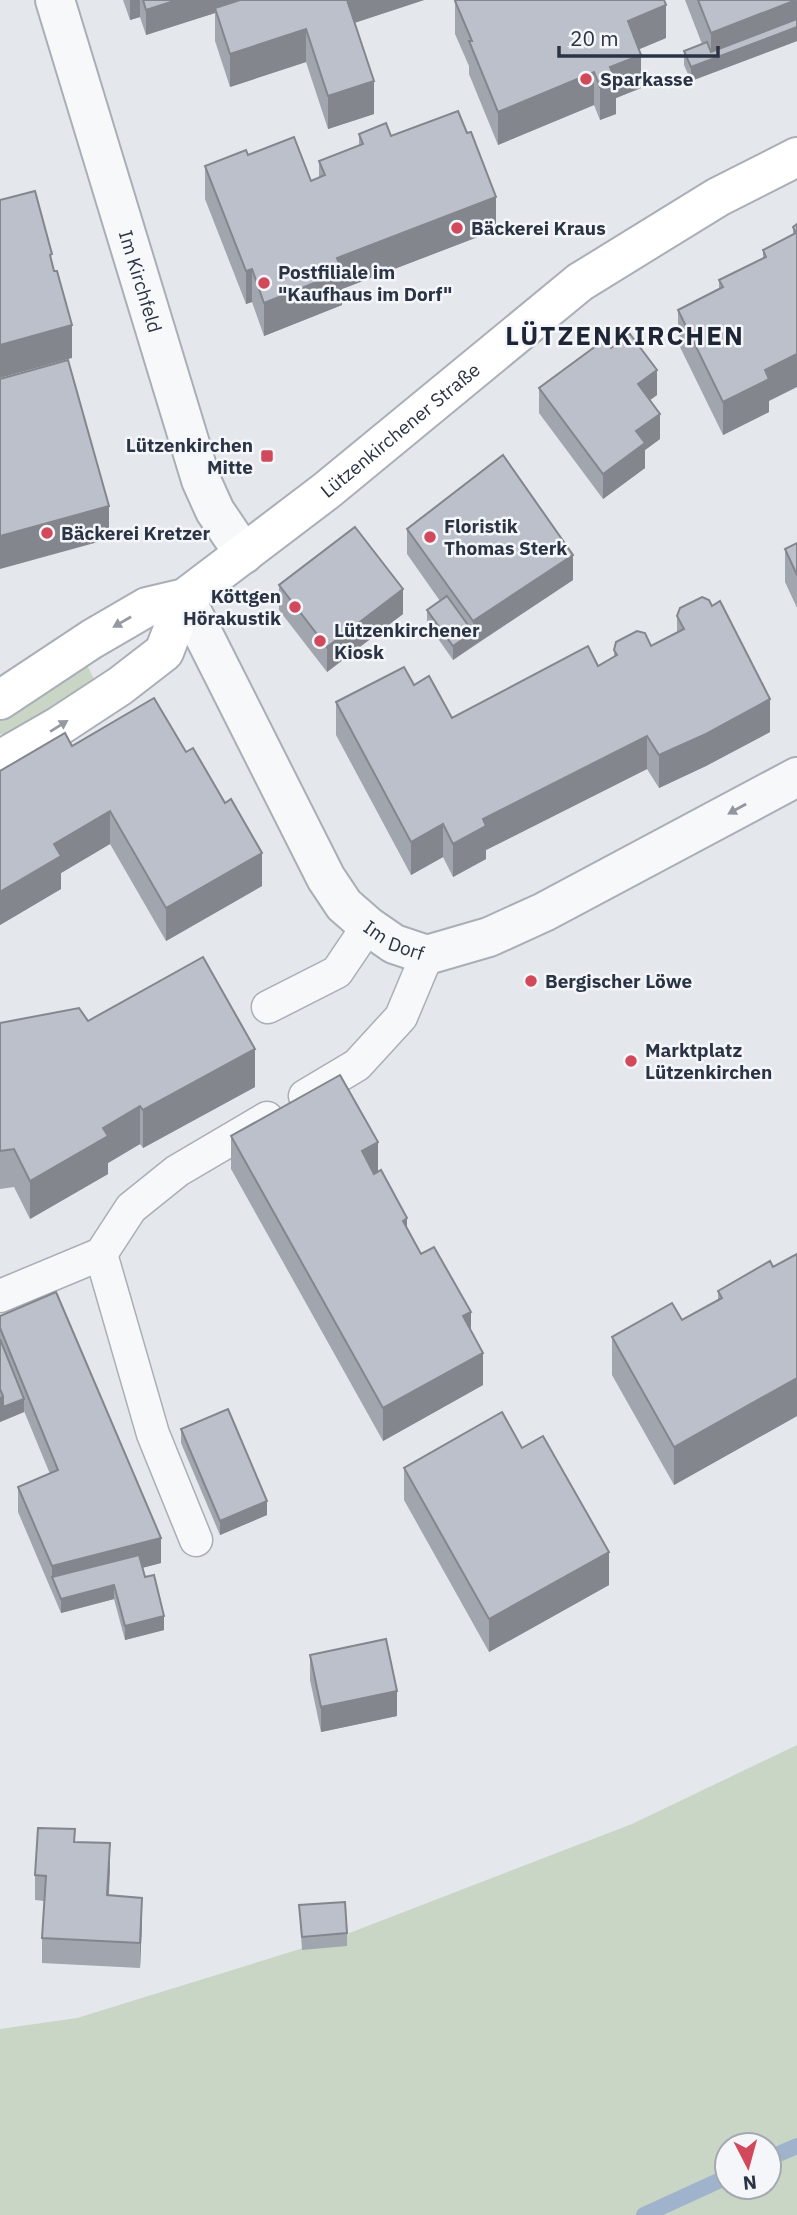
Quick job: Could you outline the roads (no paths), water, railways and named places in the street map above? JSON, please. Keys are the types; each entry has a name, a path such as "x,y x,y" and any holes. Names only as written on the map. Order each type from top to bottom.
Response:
{"main road":[{"name":"Lützenkirchener Straße","path":"0,700 146,607 185,598 326,491 580,282 718,197 797,157"},
{"path":"0,760 120,686 163,652 185,598"}],"street":[{"name":"Im Kirchfeld","path":"55,0 201,480 215,511 244,554"},
{"name":"Im Dorf","path":"185,598 326,878 344,905 394,944 427,955 489,937 522,922 665,849 797,777"}],"lane":[{"path":"268,1007 337,972 368,926"},
{"path":"0,1296 101,1254 131,1208 177,1171 357,1065 401,1017 427,955"},
{"path":"101,1254 153,1433 196,1540"}],"waterway":[{"path":"783,2152 797,2146"},
{"path":"644,2215 713,2183"}],"place":[{"name":"Sparkasse","path":"586,79"},
{"name":"Bäckerei Kraus","path":"457,228"},
{"name":"Postfiliale im \"Kaufhaus im Dorf\"","path":"264,283"},
{"name":"Lützenkirchen Mitte","path":"267,456"},
{"name":"Bäckerei Kretzer","path":"47,533"},
{"name":"Floristik Thomas Sterk","path":"430,537"},
{"name":"Köttgen Hörakustik","path":"295,607"},
{"name":"Lützenkirchener Kiosk","path":"320,641"},
{"name":"Bergischer Löwe","path":"531,981"},
{"name":"Marktplatz Lützenkirchen","path":"631,1061"}],"district":[{"name":"LÜTZENKIRCHEN","path":"625,336"}]}
